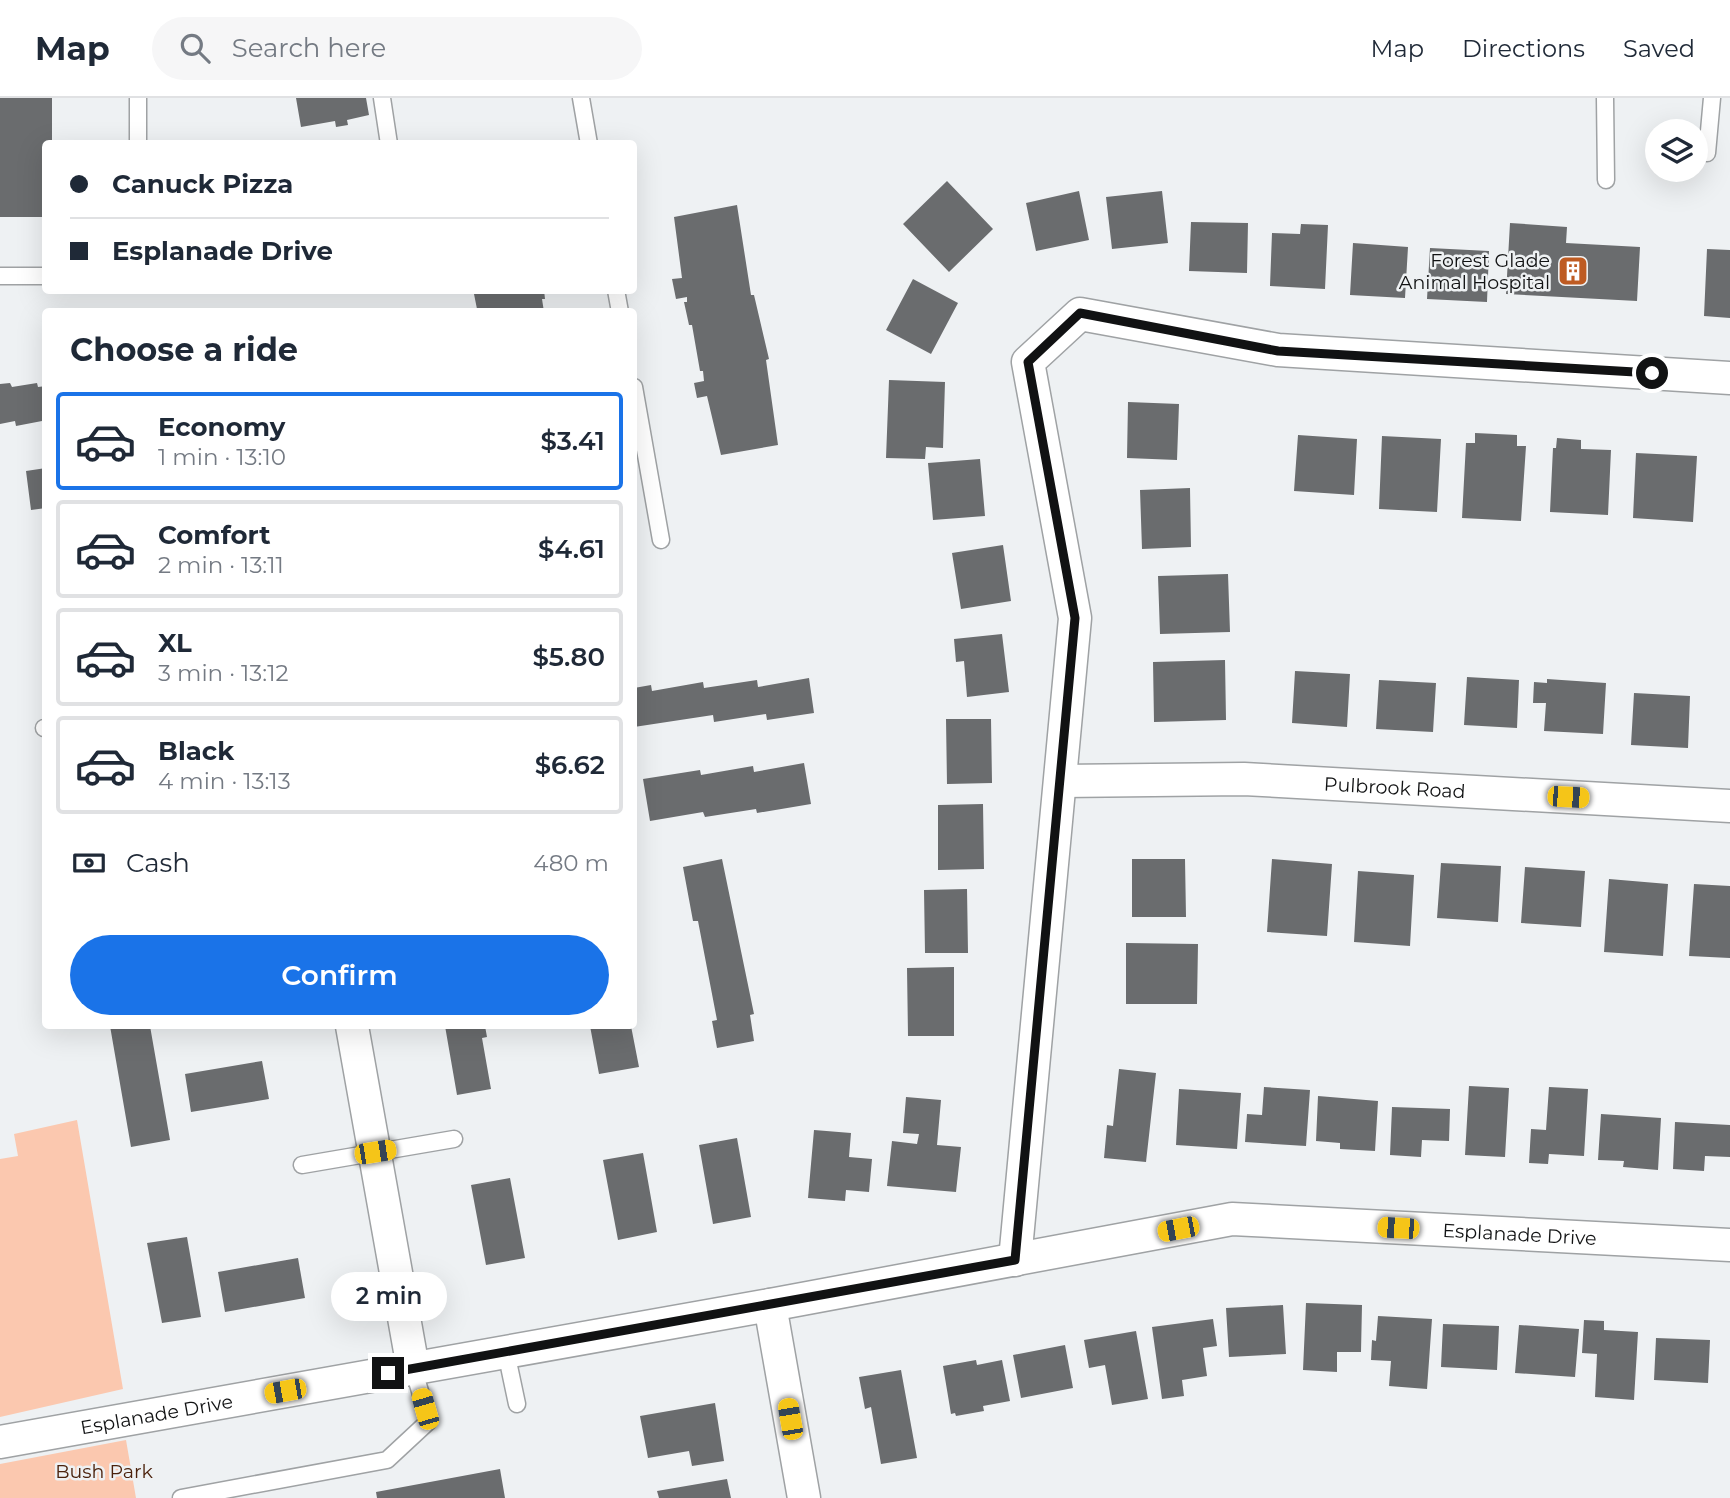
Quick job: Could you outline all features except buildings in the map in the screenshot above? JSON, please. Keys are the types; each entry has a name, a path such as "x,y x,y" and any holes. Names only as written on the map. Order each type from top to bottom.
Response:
{"street":[{"path":"1015,1260 1075,618 1028,362 1080,313 1278,351 1730,378"},
{"name":"Pulbrook Road","path":"1061,781 1244,779 1730,806"},
{"path":"353,1029 413,1368"},
{"name":"Esplanade Drive","path":"0,1442 770,1305 1232,1219 1730,1245"},
{"path":"770,1305 804,1498"}],"lane":[{"path":"138,98 138,140"},
{"path":"382,98 388,140"},
{"path":"581,98 588,140"},
{"path":"1605,98 1606,180"},
{"path":"1708,142 1712,98"},
{"path":"0,276 42,276"},
{"path":"637,404 661,540"},
{"path":"302,1165 454,1139"},
{"path":"506,1352 517,1404"},
{"path":"181,1498 387,1460 429,1421 413,1368"}],"green space":[{"path":"77,1120 123,1389 0,1417 0,1159 18,1156 14,1134"},
{"name":"Bush Park","path":"126,1440 136,1498 0,1498 0,1464"}],"place":[{"name":"Forest Glade Animal Hospital","path":"1573,271"}],"route":[{"path":"388,1373 1015,1260 1075,618 1028,362 1080,313 1278,351 1652,373"}]}
